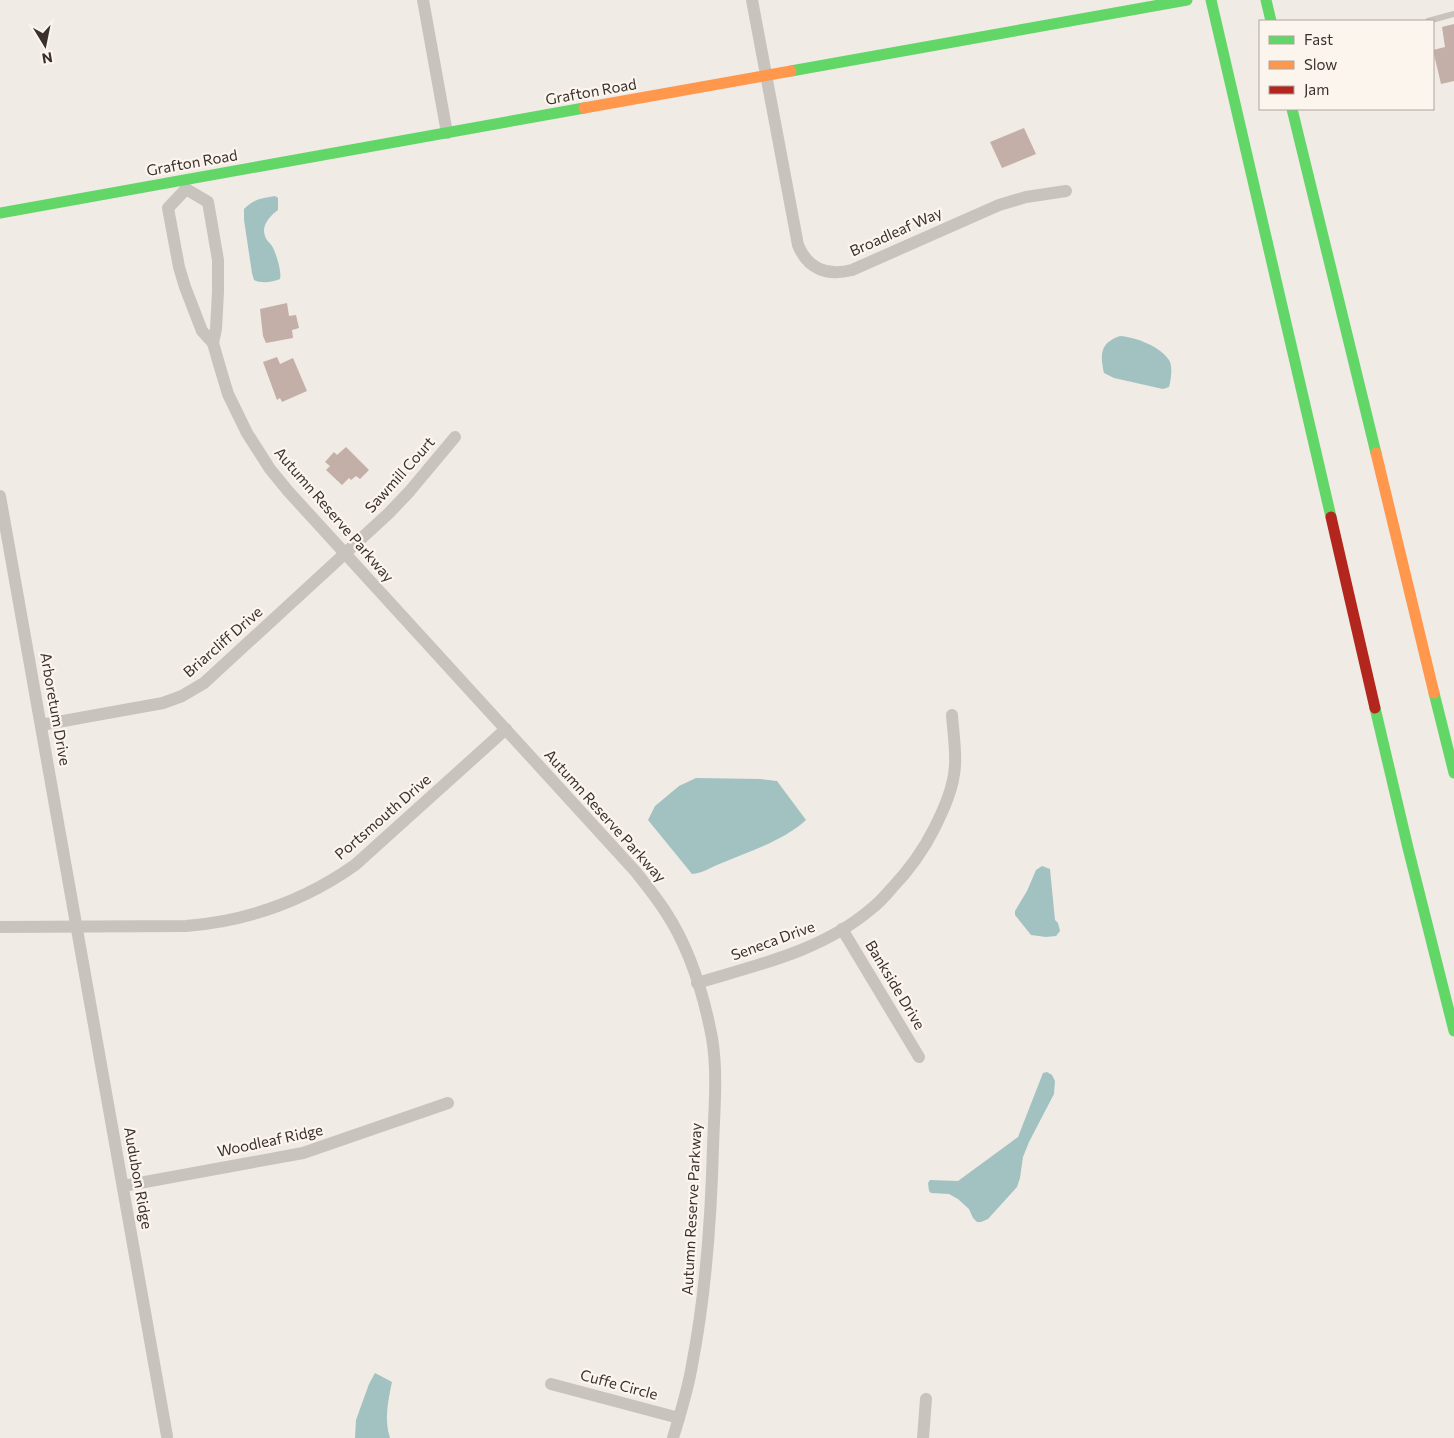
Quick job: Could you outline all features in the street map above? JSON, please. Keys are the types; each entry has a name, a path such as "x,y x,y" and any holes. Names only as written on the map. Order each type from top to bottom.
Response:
{"main road":[{"name":"Grafton Road","path":"0,213 185,184 447,132 1187,0"},
{"path":"1211,0 1408,848 1454,1031"},
{"path":"1266,0 1271,20"},
{"path":"1292,110 1454,773"}],"street":[{"path":"423,0 447,132"},
{"name":"Broadleaf Way","path":"752,0 798,245 805,258 824,271 831,273 852,270 998,204 1026,197 1066,191"},
{"name":"Autumn Reserve Parkway","path":"213,343 202,332 193,310 184,287 175,248 168,208 185,184 208,202 217,252 218,276 216,329 213,343 228,394 254,446 288,491 623,857 666,912 688,956 709,1023 714,1059 711,1208 703,1303 692,1367 673,1438"},
{"name":"Sawmill Court","path":"346,554 389,514 455,437"},
{"name":"Arboretum Drive","path":"0,496 77,927"},
{"name":"Briarcliff Drive","path":"41,725 157,704 172,700 192,690 212,676 346,554"},
{"name":"Seneca Drive","path":"698,983 793,953 824,940 871,909 897,883 910,869 931,836 947,800 955,766 952,715"},
{"name":"Portsmouth Drive","path":"0,926 170,927 208,924 265,911 302,897 355,865 506,729"},
{"name":"Audubon Ridge","path":"77,927 167,1436"},
{"name":"Bankside Drive","path":"842,929 919,1057"},
{"name":"Woodleaf Ridge","path":"123,1186 303,1153 448,1103"},
{"name":"Cuffe Circle","path":"551,1384 679,1418"},
{"path":"922,1438 926,1399"}],"lane":[{"path":"1432,20 1454,14"}],"water":[{"path":"275,196 278,198 278,210 267,221 264,232 277,258 280,279 271,282 260,282 254,280 252,273 244,209 262,198"},
{"path":"1120,336 1147,343 1165,355 1171,366 1169,387 1163,389 1114,378 1104,373 1103,350 1108,342"},
{"path":"696,778 777,781 806,820 787,834 766,845 692,874 648,820 655,806 679,786"},
{"path":"1042,866 1050,869 1055,920 1060,931 1056,936 1031,935 1015,915 1015,911 1027,891 1036,870"},
{"path":"1047,1072 1052,1075 1055,1081 1054,1094 1023,1157 1017,1187 988,1219 977,1222 969,1209 958,1199 949,1194 931,1193 928,1183 930,1180 958,1181 1018,1137 1043,1073"},
{"path":"375,1373 392,1382 387,1417 390,1438 355,1438 356,1420"}],"building":[{"path":"1454,24 1454,81 1441,84 1434,50 1445,47 1442,27"},
{"path":"1024,128 1036,154 1002,168 990,142"},
{"path":"287,303 289,316 296,315 299,328 292,330 293,338 266,343 263,336 260,309"},
{"path":"277,357 280,364 293,358 307,391 282,402 280,398 277,400 263,362"},
{"path":"346,447 369,470 360,479 356,476 351,480 349,478 342,485 326,470 330,466 325,462 334,452 337,455"}],"traffic: fast":[{"path":"791,71 1187,0"},
{"path":"1211,0 1331,517"},
{"path":"1266,0 1271,20"},
{"path":"0,213 584,108"},
{"path":"1292,110 1376,453"},
{"path":"1434,693 1454,773"},
{"path":"1375,708 1454,1031"}],"traffic: slow":[{"path":"584,108 791,71"},
{"path":"1376,453 1434,693"}],"traffic: jam":[{"path":"1331,517 1375,708"}]}
